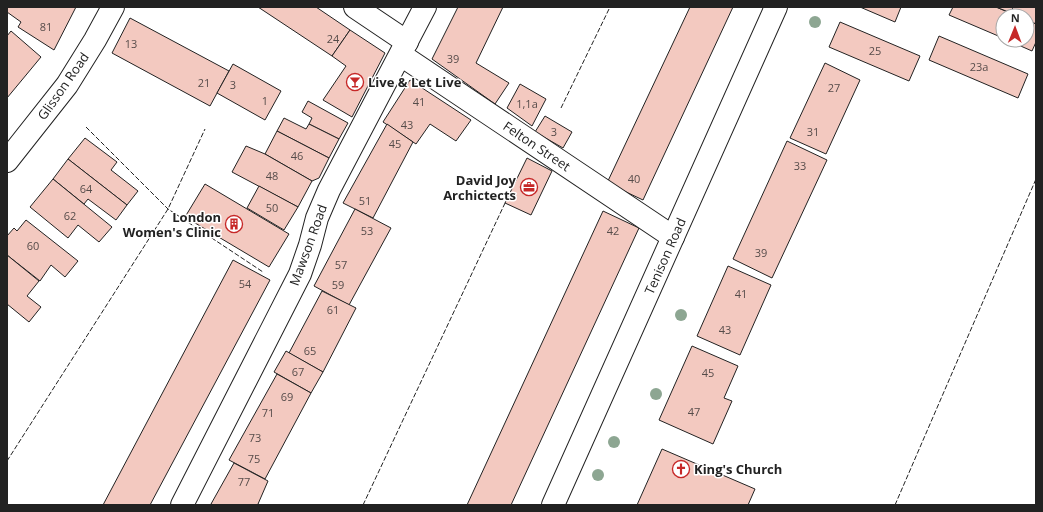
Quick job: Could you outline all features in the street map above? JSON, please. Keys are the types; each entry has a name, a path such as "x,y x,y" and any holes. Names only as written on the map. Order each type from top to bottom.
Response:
{"street":[{"name":"Glisson Road","path":"7,161 67,85 95,40 113,7"},
{"name":"Felton Street","path":"355,7 404,49 673,237"},
{"name":"Mawson Road","path":"182,505 300,274 317,218 328,190 425,7"},
{"name":"Tenison Road","path":"553,505 776,7"}],"building":[{"path":"7,7 76,7 54,50 18,27 21,22 7,12"},
{"path":"258,7 316,7 350,30 332,56"},
{"path":"458,7 503,7 476,63 509,83 495,104 432,59"},
{"path":"690,7 733,7 643,200 607,183"},
{"path":"860,7 901,7 895,22"},
{"path":"953,7 996,7 998,8 995,8 995,35 949,15"},
{"path":"996,7 1013,7 1013,8"},
{"path":"1036,7 1036,24 1035,8 1013,8"},
{"path":"130,18 229,71 210,106 112,53"},
{"path":"840,22 920,56 909,81 829,47"},
{"path":"1035,24 1036,24 1035,44"},
{"path":"350,30 385,53 352,117 323,100 346,66 332,56"},
{"path":"11,31 41,57 7,98 7,36"},
{"path":"939,36 1028,74 1018,98 929,60"},
{"path":"1025,48 1033,48 1032,51"},
{"path":"825,63 860,80 826,154 790,138"},
{"path":"233,64 281,91 265,120 217,93"},
{"path":"410,80 471,120 456,141 430,124 416,144 383,122"},
{"path":"520,84 546,99 532,126 507,108"},
{"path":"308,101 348,123 339,139 309,124 312,118 302,112"},
{"path":"545,116 572,132 563,148 535,132"},
{"path":"284,118 306,129 309,124 339,139 329,158 277,131"},
{"path":"387,124 413,142 373,218 343,203"},
{"path":"277,131 329,158 319,178 312,181 265,154"},
{"path":"85,138 117,162 111,170 138,191 127,205 68,159"},
{"path":"787,141 827,160 772,278 733,259"},
{"path":"246,146 265,154 312,181 298,207 232,172"},
{"name":"David Joy Archictects","path":"527,158 552,171 531,215 505,203"},
{"path":"68,159 127,205 116,220 88,199 84,204 53,179"},
{"path":"53,179 112,227 99,242 78,225 68,238 30,207"},
{"name":"London Women's Clinic","path":"205,184 289,234 269,267 185,217"},
{"path":"259,186 298,207 284,230 247,208"},
{"path":"355,209 391,228 349,305 314,286"},
{"path":"603,211 639,228 511,505 467,505"},
{"path":"26,220 78,261 65,277 51,265 40,281 7,255 7,236 14,228 17,231"},
{"path":"7,255 39,281 27,296 41,307 29,322 7,304"},
{"path":"233,260 270,280 150,505 103,505"},
{"path":"728,266 771,285 740,355 697,336"},
{"path":"322,291 356,308 323,372 289,353"},
{"path":"692,346 738,366 724,398 732,401 713,444 659,420"},
{"path":"286,351 323,372 311,393 274,372"},
{"path":"277,374 311,393 265,479 229,460"},
{"name":"King's Church","path":"662,449 755,489 748,505 637,505"},
{"path":"234,463 268,481 258,504 260,505 211,504"}],"fence":[{"path":"561,108 610,7"},
{"path":"86,127 168,209 263,272"},
{"path":"7,461 168,209 205,129"},
{"path":"895,505 1036,179"},
{"path":"363,505 506,201"}],"place":[{"name":"Live & Let Live","path":"355,82"},
{"name":"David Joy Archictects","path":"529,187"},
{"name":"London Women's Clinic","path":"234,224"},
{"name":"King's Church","path":"681,469"}]}
